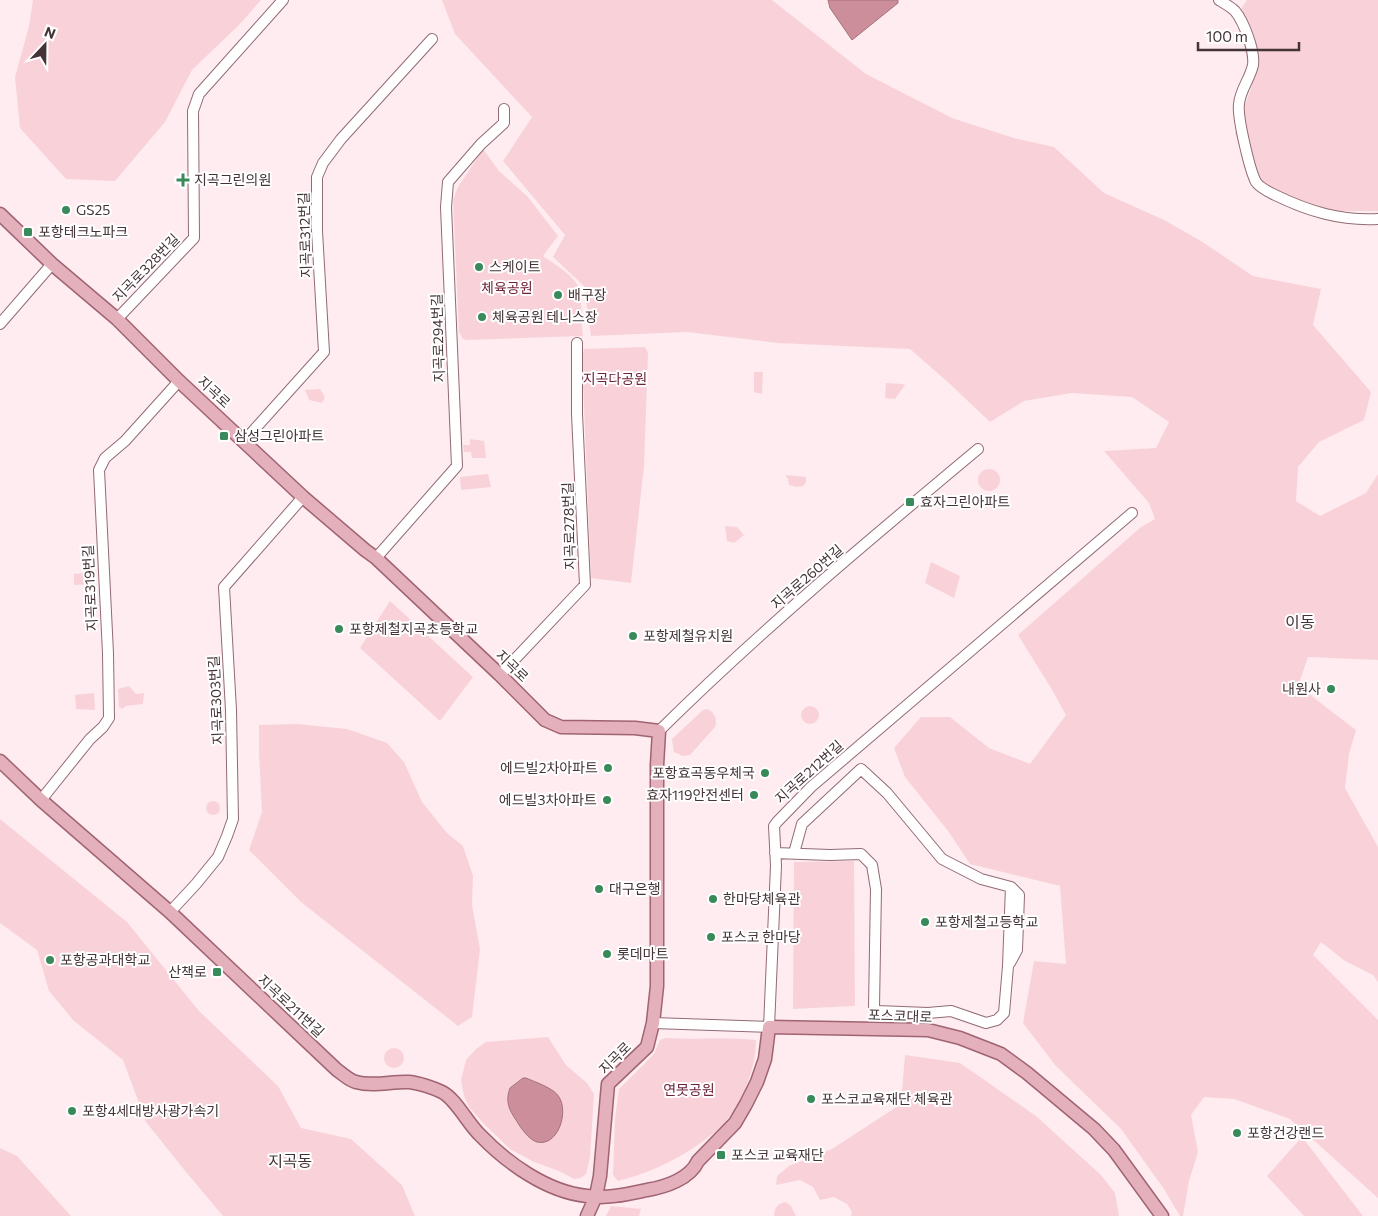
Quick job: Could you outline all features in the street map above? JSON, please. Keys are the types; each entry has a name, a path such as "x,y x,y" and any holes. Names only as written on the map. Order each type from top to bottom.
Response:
{"main road":[{"name":"지곡로","path":"0,214 52,264 117,319 179,381 303,497 376,558 545,720 561,727 634,728 659,731 657,765 657,986 653,1023 647,1047 608,1084 602,1164 596,1196 587,1216"},
{"name":"지곡로211번길","path":"0,762 170,912 337,1070 355,1082 379,1084 410,1082 443,1092 479,1135 520,1169 570,1193 589,1197 596,1196"},
{"name":"지곡로212번길","path":"596,1196 625,1195 651,1190 689,1174 695,1168 698,1161 735,1123 746,1104 764,1064 769,1027"},
{"name":"포스코대로","path":"769,1027 928,1030 960,1038 1001,1054 1027,1073 1094,1129 1114,1150 1162,1216"}],"street":[{"name":"지곡로328번길","path":"117,319 194,238 193,111 199,94 283,0"},
{"path":"1220,0 1235,12 1245,30 1253,54 1253,66 1241,91 1238,106 1242,136 1257,183 1266,190 1302,208 1334,216 1378,220"},
{"name":"지곡로312번길","path":"244,441 324,352 317,177 323,163 341,139 432,39"},
{"name":"지곡로294번길","path":"376,558 457,466 446,207 448,182 481,144 504,123 504,109"},
{"path":"0,324 52,264"},
{"name":"지곡로278번길","path":"500,675 585,585 577,414 577,343"},
{"name":"지곡로319번길","path":"41,800 109,718 108,653 99,470 106,458 125,442 179,381"},
{"name":"지곡로260번길","path":"659,731 712,678 842,563 978,449"},
{"name":"지곡로303번길","path":"170,912 218,857 233,819 231,710 224,587 303,497"},
{"name":"지곡로212번길","path":"769,1027 775,853 774,826 811,787 1132,513"},
{"path":"775,853 861,854 872,864 876,889 874,1007 877,1011 936,1013 951,1011 986,1023 997,1020 1004,1013 1011,887 981,879 942,859 887,793 861,769 802,824 794,853"},
{"name":"포스코대로","path":"653,1023 769,1027"}],"green space":[{"path":"33,0 261,0 240,24 192,70 165,122 115,181 66,179 20,128 15,77 29,26"},
{"path":"442,0 772,0 866,74 952,118 1014,138 1054,147 1104,193 1164,220 1201,241 1253,276 1321,289 1313,325 1371,392 1364,420 1319,442 1298,467 1296,501 1320,516 1366,493 1378,474 1378,660 1308,657 1299,683 1314,698 1356,730 1349,754 1345,788 1378,847 1378,982 1373,975 1345,961 1321,942 1313,955 1378,1020 1378,1198 1290,1119 1234,1099 1204,1097 1191,1115 1198,1152 1189,1181 1183,1216 1180,1216 1164,1189 1121,1129 1055,1065 1023,1023 1034,961 1066,964 1060,886 970,864 948,831 905,777 894,748 921,717 950,717 989,748 1030,764 1066,715 1018,635 1141,527 1155,519 1149,503 1104,451 1156,448 1169,422 1132,397 1072,393 1024,401 990,422 910,349 778,343 687,332 591,336 584,286 553,257 565,235 503,161 532,117 455,34"},
{"path":"1247,0 1378,0 1378,211 1295,211 1254,186 1235,133 1252,86 1238,13"},
{"name":"체육공원","path":"483,149 499,171 528,197 558,236 543,256 566,272 577,284 581,302 583,336 467,340 463,339 459,332 453,200 458,187"},
{"name":"지곡다공원","path":"645,347 648,353 644,466 631,583 591,578 582,358 584,349"},
{"path":"754,372 763,372 762,394 754,392"},
{"path":"886,383 905,385 895,399 885,398"},
{"path":"320,389 325,397 322,403 309,400 305,390"},
{"path":"470,439 484,441 486,458 472,458 471,452 464,452 463,445 470,445"},
{"path":"989,469 997,472 1000,480 997,488 989,491 981,488 978,480 981,472"},
{"path":"488,474 491,487 461,490 460,477"},
{"path":"785,475 806,477 806,482 803,486 789,485"},
{"path":"725,526 737,527 744,535 734,543 727,541"},
{"path":"931,562 960,576 954,598 925,583"},
{"path":"90,572 91,584 74,585 74,574"},
{"path":"390,601 473,677 440,721 360,648"},
{"path":"129,686 136,694 144,693 143,704 126,706 122,709 119,707 118,689"},
{"path":"94,693 95,710 76,709 75,695"},
{"path":"810,706 816,709 819,715 816,721 810,724 804,721 801,715 804,709"},
{"path":"707,709 715,716 715,727 690,755 683,756 674,752 672,739 703,710"},
{"path":"297,724 347,729 387,743 404,762 422,802 447,833 463,846 473,876 472,905 480,949 472,1017 458,1026 301,902 249,850 262,812 259,725"},
{"path":"210,801 216,801 220,808 216,815 210,815 206,811 206,805"},
{"path":"0,819 127,922 199,1011 278,1086 301,1128 351,1139 402,1185 415,1216 223,1216 146,1122 123,1060 74,1021 49,991 37,950 0,923"},
{"path":"854,861 855,1006 793,1009 794,862"},
{"path":"548,1037 566,1065 587,1083 594,1094 590,1157 586,1174 581,1178 574,1179 534,1162 510,1149 469,1107 464,1096 461,1080 466,1060 476,1049 486,1042"},
{"name":"연못공원","path":"665,1038 756,1040 749,1080 728,1119 714,1133 692,1149 669,1162 644,1173 618,1181 613,1175 615,1119 619,1089 654,1054 660,1040"},
{"path":"394,1048 401,1051 404,1058 401,1065 394,1068 387,1065 384,1058 387,1051"},
{"path":"905,1055 960,1063 1036,1116 1101,1175 1115,1193 1119,1216 851,1216 852,1212 847,1204 834,1197 820,1200 813,1187 800,1180 776,1185 777,1176 789,1166 832,1149 901,1104"},
{"path":"1302,1137 1363,1216 1304,1216 1267,1176"},
{"path":"0,1148 17,1156 71,1216 0,1216"},
{"path":"786,1202 791,1206 796,1216 774,1216 777,1206"},
{"path":"611,1206 641,1209 639,1216 606,1216"}],"shaded area":[{"path":"828,0 898,0 898,3 852,40 830,8"},
{"path":"523,1078 549,1088 557,1094 562,1103 563,1111 560,1127 551,1139 544,1142 534,1141 528,1136 510,1109 508,1097 510,1088"}],"place":[{"name":"지곡그린의원","path":"183,180"},
{"name":"GS25","path":"66,210"},
{"name":"포항테크노파크","path":"28,232"},
{"name":"스케이트","path":"479,267"},
{"name":"배구장","path":"558,295"},
{"name":"체육공원 테니스장","path":"482,317"},
{"name":"삼성그린아파트","path":"224,436"},
{"name":"효자그린아파트","path":"910,502"},
{"name":"포항제철지곡초등학교","path":"339,629"},
{"name":"포항제철유치원","path":"633,636"},
{"name":"내원사","path":"1331,689"},
{"name":"에드빌2차아파트","path":"608,768"},
{"name":"포항효곡동우체국","path":"765,773"},
{"name":"효자119안전센터","path":"754,795"},
{"name":"에드빌3차아파트","path":"607,800"},
{"name":"대구은행","path":"599,889"},
{"name":"한마당체육관","path":"713,899"},
{"name":"포항제철고등학교","path":"925,922"},
{"name":"포스코 한마당","path":"711,937"},
{"name":"롯데마트","path":"607,954"},
{"name":"포항공과대학교","path":"50,960"},
{"name":"산책로","path":"217,972"},
{"name":"포스코교육재단 체육관","path":"811,1099"},
{"name":"포항4세대방사광가속기","path":"72,1111"},
{"name":"포항건강랜드","path":"1237,1133"},
{"name":"포스코 교육재단","path":"721,1155"}],"district":[{"name":"이동","path":"1300,622"},
{"name":"지곡동","path":"290,1161"}]}
